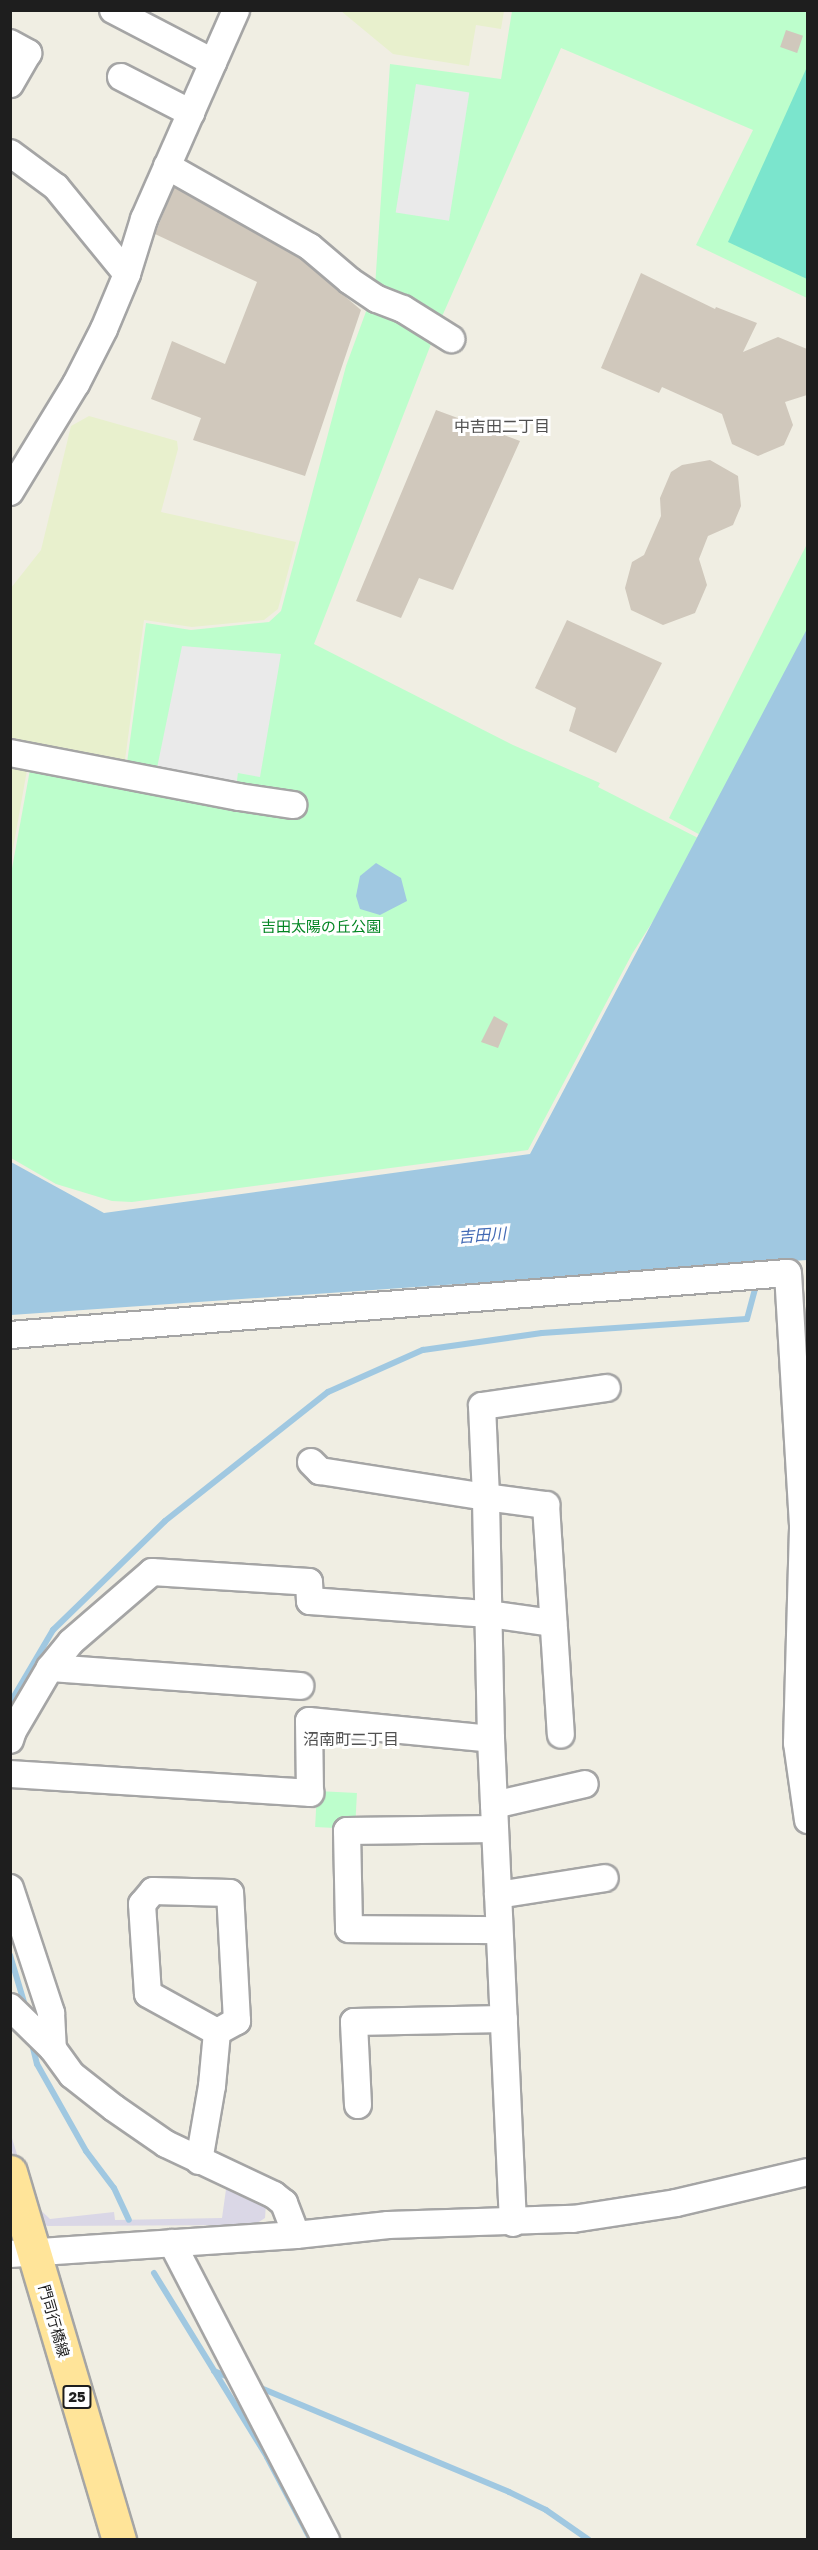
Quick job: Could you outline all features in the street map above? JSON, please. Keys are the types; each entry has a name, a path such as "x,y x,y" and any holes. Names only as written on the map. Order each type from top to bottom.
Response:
{"main road":[{"name":"門司行橋線","path":"10,2172 22,2254 119,2540"}],"street":[{"path":"113,10 213,62"},
{"path":"10,492 76,384 104,329 127,274 144,219 235,11 242,10"},
{"path":"10,43 27,53 10,84"},
{"path":"121,77 190,113"},
{"path":"10,153 56,188 127,274"},
{"path":"167,166 310,248 350,281 377,299 403,309 451,339"},
{"path":"10,753 239,797 293,805"},
{"path":"10,1335 788,1273 803,1528 803,1701 797,1743 807,1820"},
{"path":"513,2223 491,1739 482,1406 607,1388"},
{"path":"311,1462 320,1471 546,1504 561,1735"},
{"path":"10,1740 50,1668 71,1642 152,1572 309,1582 310,1601 489,1614 553,1623"},
{"path":"50,1668 300,1686"},
{"path":"10,1774 310,1793 309,1721 491,1739"},
{"path":"499,1930 349,1929 347,1831 494,1817 585,1784"},
{"path":"498,1895 605,1878"},
{"path":"10,1888 51,2013 50,2046"},
{"path":"153,1892 230,1893 237,2022 217,2032 148,1994 142,1904 153,1892"},
{"path":"12,2009 50,2046 72,2075 114,2108 166,2144 199,2161 238,2176 274,2195 284,2204 296,2235"},
{"path":"358,2105 354,2022 504,2019"},
{"path":"199,2161 212,2086 217,2032"},
{"path":"22,2254 296,2235 388,2224 513,2223 573,2219 676,2203 807,2172"},
{"path":"151,2244 326,2540"}],"green space":[{"path":"341,11 504,11 501,29 476,25 469,66 393,54"},
{"name":"吉田太陽の丘公園","path":"512,11 807,11 807,298 696,245 753,130 561,48 440,321 314,644 513,745 600,783 598,787 704,841 632,954 528,1150 132,1202 112,1201 56,1184 11,1158 11,874 33,753 126,770 146,623 191,630 269,622 281,611 346,366 375,287 390,64 501,79"},
{"path":"89,416 177,441 178,449 161,512 296,542 278,609 264,620 192,627 144,620 124,767 11,746 11,588 41,550 71,426"},
{"path":"807,544 807,632 704,837 669,818"},
{"path":"11,766 27,770 11,860"},
{"path":"317,1791 357,1793 355,1829 315,1827"}],"shaded area":[{"path":"807,67 807,279 728,242"},
{"path":"416,84 469,92 449,221 396,212"},
{"path":"182,646 281,654 260,777 238,773 236,787 156,773"},
{"path":"10,2132 32,2202 50,2219 114,2212 115,2220 222,2218 227,2182 266,2204 265,2218 254,2225 47,2226 28,2205 11,2147"}],"water":[{"name":"吉田川","path":"807,629 807,1260 11,1315 11,1162 104,1213 530,1154"},
{"path":"376,863 401,878 407,901 380,915 360,909 356,896 360,876"}],"building":[{"path":"786,30 803,36 797,53 780,47"},
{"path":"174,187 301,259 361,310 305,476 193,440 201,418 151,399 172,341 225,364 257,282 155,234"},
{"path":"641,273 715,309 716,307 757,323 743,352 778,337 807,349 807,395 785,402 793,425 784,445 758,456 732,444 722,414 662,387 659,393 601,368"},
{"path":"436,410 520,441 453,590 419,578 401,618 356,601"},
{"path":"710,460 738,476 741,506 733,525 708,536 699,559 707,585 695,613 663,625 631,610 625,588 632,562 644,555 661,516 660,498 671,472 682,465"},
{"path":"567,620 662,663 616,753 569,731 576,708 535,688"},
{"path":"494,1016 508,1024 498,1048 481,1042"}],"waterway":[{"path":"10,1703 53,1630 165,1521 328,1392 423,1350 542,1333 747,1319 757,1282"},
{"path":"10,1955 26,2009"},
{"path":"31,2040 37,2064 86,2151 114,2188 129,2220"},
{"path":"154,2273 267,2457 311,2540"},
{"path":"214,2371 226,2376"},
{"path":"256,2386 509,2492 546,2510 589,2540"}],"district":[{"name":"中吉田二丁目","path":"502,426"},
{"name":"沼南町二丁目","path":"351,1739"}]}
